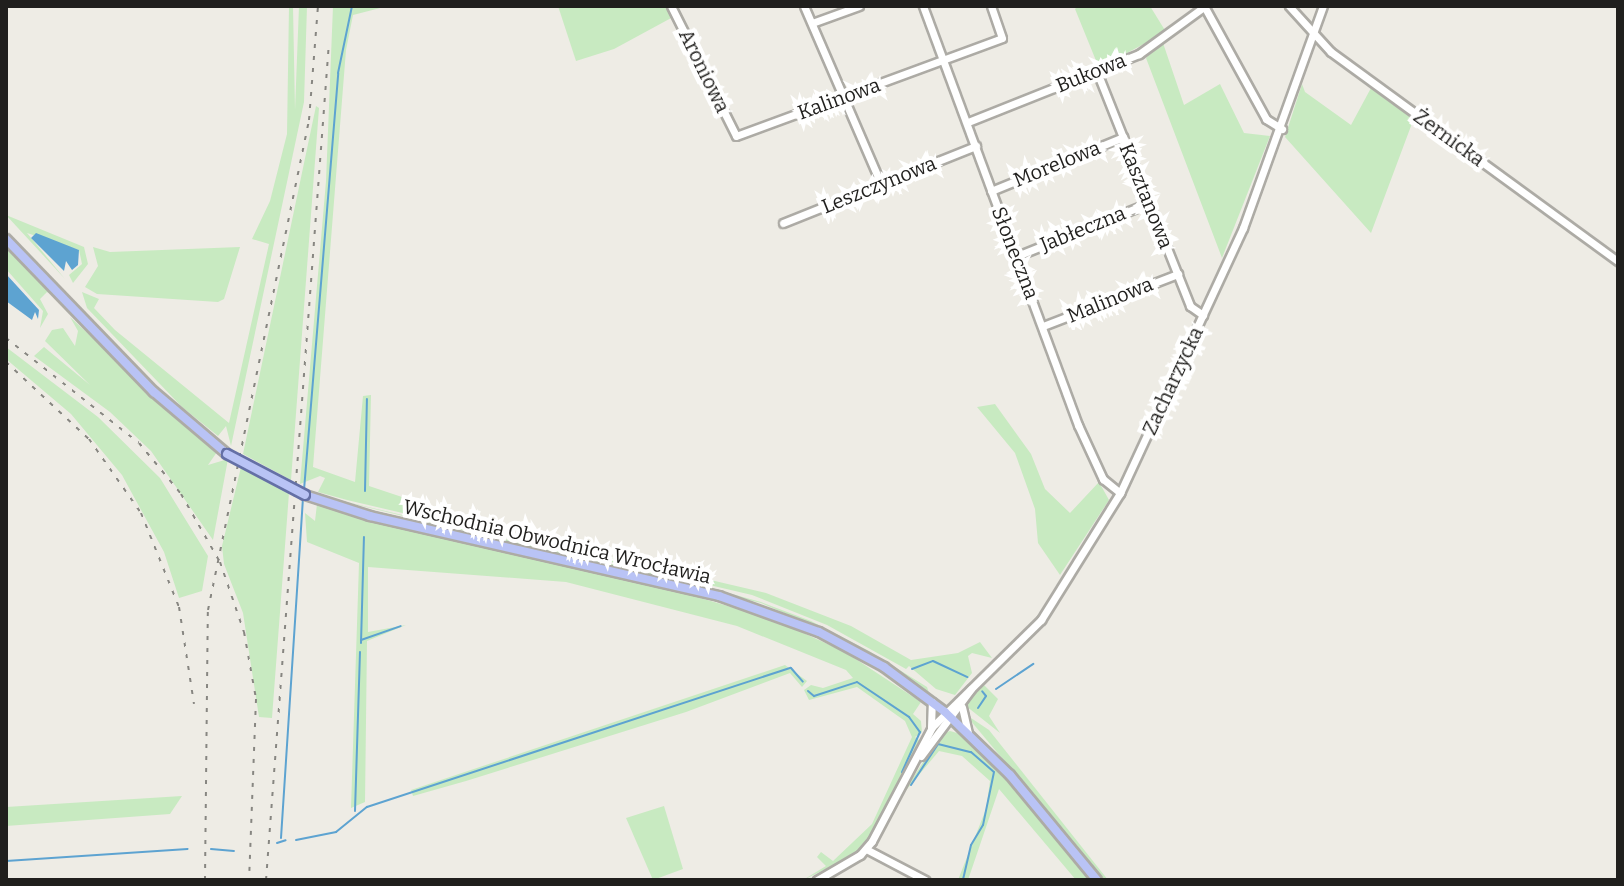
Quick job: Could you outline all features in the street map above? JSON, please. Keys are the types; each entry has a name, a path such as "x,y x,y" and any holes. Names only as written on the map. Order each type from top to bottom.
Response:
{"main road":[{"name":"Wschodnia Obwodnica Wrocławia","path":"6,239 164,403 227,454 305,495 370,516 754,606 850,647 932,702 968,733 1097,880"}],"street":[{"name":"Aroniowa","path":"671,6 736,136"},
{"path":"804,6 881,184"},
{"path":"812,23 859,6"},
{"name":"Słoneczna","path":"923,6 1099,472 1120,493"},
{"name":"Kalinowa","path":"736,136 1002,38 991,6"},
{"path":"1204,6 1266,119 1282,129"},
{"name":"Bukowa","path":"968,122 1139,54 1204,6"},
{"name":"Żernicka","path":"1289,6 1315,39 1618,261"},
{"name":"Zacharzycka","path":"866,849 919,758 931,729 1041,620 1120,493 1203,315 1282,129 1315,39 1323,6"},
{"name":"Kasztanowa","path":"1097,72 1190,306 1203,315"},
{"name":"Morelowa","path":"991,191 1123,137"},
{"name":"Leszczynowa","path":"783,223 976,146"},
{"name":"Jabłeczna","path":"1017,256 1149,203"},
{"name":"Malinowa","path":"1043,326 1178,274"},
{"name":"Zacharzycka","path":"919,758 941,732 948,715 962,707 971,689"},
{"path":"931,729 932,702"},
{"path":"941,732 968,733 962,707"},
{"path":"817,880 866,849 925,880"}],"green space":[{"path":"289,6 293,6 295,110 299,6 307,6 304,102 231,446 226,426 218,436 182,407 87,308 82,292 99,299 94,308 115,330 229,423 269,244 252,239 270,201 287,134"},
{"path":"333,6 388,6 353,15 346,50 313,467 355,482 363,396 371,395 369,486 510,533 766,593 851,626 911,660 958,653 980,642 992,658 972,653 968,656 972,673 955,695 936,689 909,666 906,669 827,625 752,595 347,500 318,492 325,478 320,476 300,484 326,181"},
{"path":"558,6 667,6 673,17 614,49 576,61"},
{"path":"1078,6 1150,6 1166,32 1099,68 1075,9"},
{"path":"1162,40 1184,105 1220,84 1244,133 1270,136 1222,258 1146,58"},
{"path":"1302,84 1305,92 1351,125 1371,88 1414,118 1371,233 1285,137"},
{"path":"316,106 319,108 291,480 243,454"},
{"path":"6,215 84,247 88,264 73,283 69,275 82,264 79,250 27,233 65,279"},
{"path":"93,247 110,252 240,247 224,299 218,302 97,294 85,287 98,266"},
{"path":"6,248 52,295 47,292 40,299 48,314 40,328 43,311 6,269"},
{"path":"70,317 217,452 208,465 228,459 213,540 151,451 110,412 34,356 44,347 90,385 45,341 52,330 63,328 75,346 78,331"},
{"path":"6,347 98,417 160,478 208,556 202,591 179,598 164,552 122,475 71,414 6,359"},
{"path":"995,404 1031,454 1045,489 1070,513 1099,482 1109,500 1060,575 1038,543 1035,509 1015,453 977,407"},
{"path":"241,467 289,493 272,718 259,717 243,613 224,564 222,546"},
{"path":"317,495 689,582 761,602 811,621 869,651 927,687 929,693 845,639 761,603"},
{"path":"317,504 660,586 775,620 845,652 921,702 913,714 921,721 922,732 915,737 920,741 866,844 849,858 803,880 826,866 817,857 821,852 833,861 872,824 912,737 905,721 857,687 809,700 804,690 811,685 823,688 853,678 846,670 737,626 566,582 368,567 368,632 406,625 367,641 365,802 351,808 359,563 307,542 305,513 315,521"},
{"path":"785,665 807,681 802,687 790,673 686,712 413,796 411,790"},
{"path":"983,684 998,699 989,716 1000,733 966,706"},
{"path":"965,714 989,730 1108,880 1104,880"},
{"path":"950,731 964,735 995,767 1090,880 1076,880 999,789 968,880 958,880 986,809 990,781 962,756 939,751 902,795 941,734"},
{"path":"182,796 170,814 6,826 6,807"},
{"path":"664,806 683,869 653,880 626,818"}],"water":[{"path":"36,233 79,250 78,265 72,270 66,261 64,271 31,238"},
{"path":"6,274 39,310 38,319 35,312 32,320 6,301"}],"waterway":[{"path":"304,490 338,73 352,6"},
{"path":"365,491 367,399"},
{"path":"281,838 303,496"},
{"path":"361,643 364,537"},
{"path":"361,640 401,626"},
{"path":"355,811 360,652"},
{"path":"912,669 933,661 967,677"},
{"path":"996,689 1033,664"},
{"path":"296,840 336,832 367,807 791,668 803,682"},
{"path":"808,691 814,696 857,682 909,717 920,732 902,772"},
{"path":"978,708 986,696 982,691"},
{"path":"911,785 938,744 971,752 994,772 983,825 971,845 963,880"},
{"path":"277,843 286,840"},
{"path":"6,861 188,849"},
{"path":"211,849 234,851"}],"railway":[{"path":"205,880 208,610 309,120 318,6"},
{"path":"266,880 329,42"},
{"path":"6,338 139,443 181,494 220,562 244,632 256,699 249,880"},
{"path":"6,362 89,439 141,513 179,607 194,704"}]}
